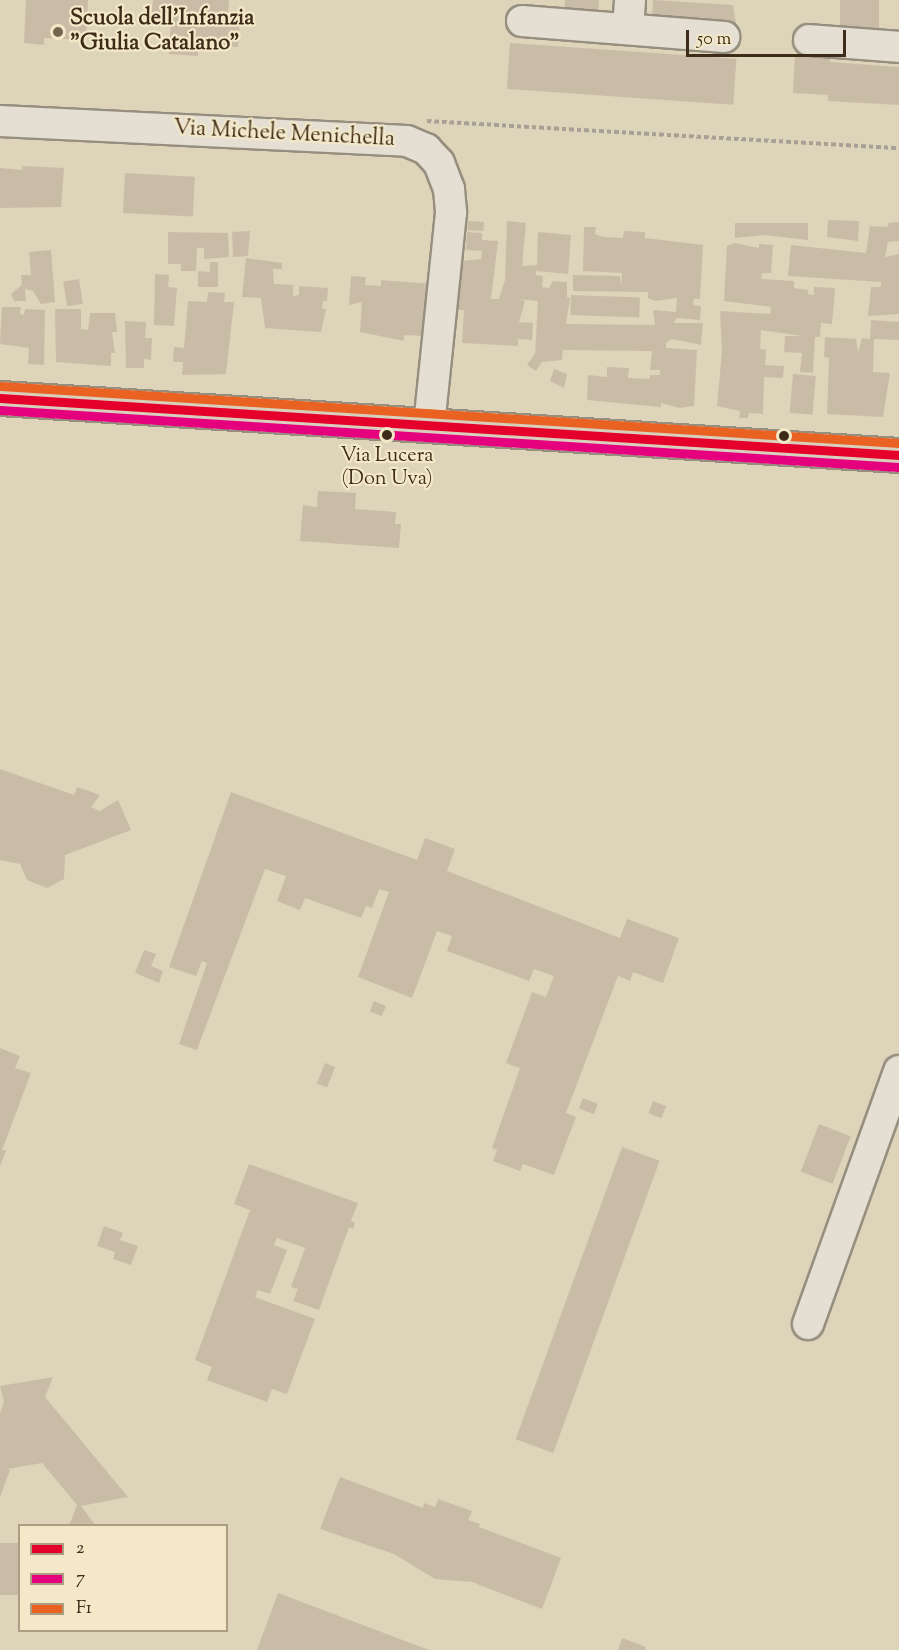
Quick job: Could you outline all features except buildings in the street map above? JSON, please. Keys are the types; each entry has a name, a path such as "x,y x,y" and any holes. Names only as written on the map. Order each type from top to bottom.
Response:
{"main road":[{"path":"0,398 899,455"}],"street":[{"path":"522,21 629,14 724,37"},
{"path":"809,40 899,48"},
{"name":"Via Michele Menichella","path":"0,121 407,141 426,149 439,163 449,189 451,213 429,425"},
{"path":"808,1324 899,1071"}],"path":[{"path":"424,121 899,148"}],"transit line":[{"name":"F1","path":"1,386 899,443"},
{"name":"2","path":"0,398 899,455"},
{"name":"7","path":"0,410 898,467"}],"place":[{"name":"Scuola dell'Infanzia \"Giulia Catalano\"","path":"58,32"},
{"name":"Via Lucera (Don Uva)","path":"387,435"}]}
